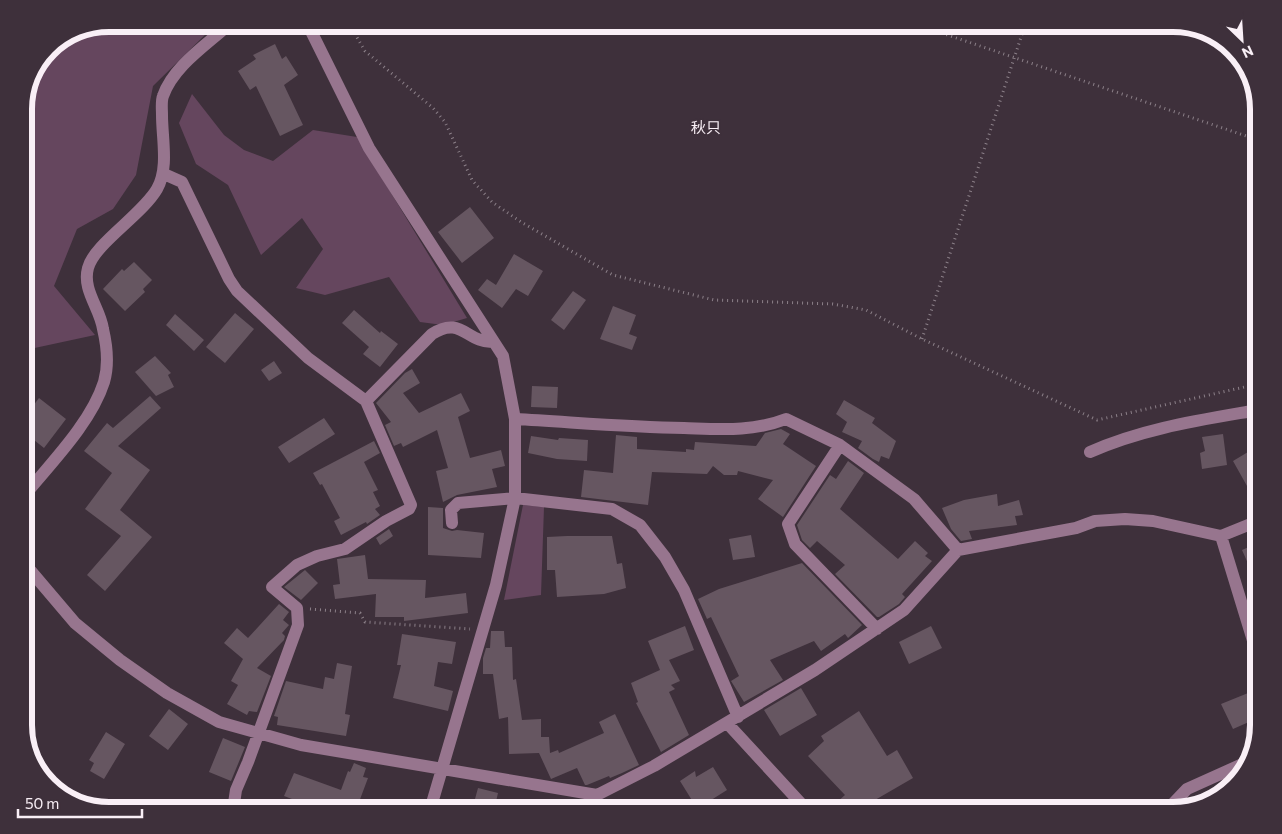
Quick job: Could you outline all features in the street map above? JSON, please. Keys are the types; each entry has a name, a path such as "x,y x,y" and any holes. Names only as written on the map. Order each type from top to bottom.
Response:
{"street":[{"path":"33,485 87,416 104,381 107,356 105,339 102,322 88,288 88,267 94,255 147,203 164,174 162,97 183,65 221,32"},
{"path":"312,32 370,148 502,356 515,418 515,498 496,586 432,802"},
{"path":"164,174 182,182 229,279 237,290 308,358 366,401 411,505 410,509 386,521 345,550 317,556 297,565 272,587 297,608 298,625 236,790 234,802"},
{"path":"366,401 432,334 442,328 457,327 484,342 493,342"},
{"path":"1090,452 1116,440 1150,430 1250,411"},
{"path":"515,418 647,428 747,429 772,424 786,418 840,445 914,499 958,550"},
{"path":"840,445 788,524 795,544 877,628"},
{"path":"452,524 451,510 458,503 515,498 612,509 640,525 665,557 684,590 732,720 800,802"},
{"path":"33,574 75,623 120,660 167,693 210,717 258,734 301,745 597,795 654,766 815,670 904,610 958,550 1076,528 1096,521 1125,519 1153,521 1221,536 1250,524"},
{"path":"1221,536 1250,631"},
{"path":"1175,802 1187,789 1237,766"}],"path":[{"path":"354,32 365,51 433,108 445,122 472,180 492,202 578,256 613,274 714,300 833,304 866,310 922,339 1097,420 1250,386"},
{"path":"938,32 1250,137"},
{"path":"922,339 1023,32"},
{"path":"297,608 360,613 365,622 484,630"}],"shaded area":[{"path":"109,32 208,32 153,86 136,175 113,209 77,229 54,286 95,335 33,348 33,104 35,89 40,75 59,52 71,43 94,34"},
{"path":"192,94 224,135 244,150 273,161 313,130 357,137 467,318 443,325 420,322 389,277 325,295 296,288 323,249 302,218 261,255 228,185 196,164 179,123"},
{"path":"523,505 544,507 541,595 504,600"}],"building":[{"path":"275,44 282,59 286,56 298,75 284,85 303,125 280,136 256,86 250,90 238,71 256,59 253,55"},
{"path":"470,207 494,238 462,263 438,232"},
{"path":"514,254 543,271 528,296 516,289 502,308 478,290 487,279 496,285"},
{"path":"134,262 152,280 143,289 145,292 125,311 103,289 122,269 124,271"},
{"path":"573,291 586,300 564,330 551,320"},
{"path":"613,306 636,315 629,334 637,337 632,350 600,339"},
{"path":"354,310 380,333 381,331 398,344 380,367 363,354 369,347 342,323"},
{"path":"235,313 254,329 225,363 206,347"},
{"path":"175,314 204,340 194,351 166,325"},
{"path":"155,356 171,373 168,375 174,387 156,396 135,372"},
{"path":"274,361 282,373 269,381 261,370"},
{"path":"412,369 420,383 403,393 419,413 461,393 470,411 458,417 470,458 501,450 505,466 492,469 497,487 457,495 443,502 436,471 448,468 437,430 403,447 401,443 394,446 385,425 391,422 376,403 405,373"},
{"path":"532,386 558,387 557,408 531,407"},
{"path":"150,396 161,408 118,446 150,470 120,510 152,537 105,591 87,575 121,536 85,509 112,473 84,451 107,423 113,428"},
{"path":"39,398 66,419 44,448 33,439 33,406"},
{"path":"844,400 875,418 872,423 896,441 889,459 881,456 879,462 873,459 858,448 862,441 842,432 847,422 836,414"},
{"path":"324,418 335,434 289,463 278,447"},
{"path":"781,429 790,434 783,444 816,466 783,517 758,499 773,480 738,471 737,475 724,475 713,466 707,474 652,472 648,505 581,497 584,470 613,473 616,435 637,437 637,449 686,452 686,449 694,450 695,442 756,446 765,433"},
{"path":"1223,434 1227,465 1202,469 1200,453 1205,451 1202,437"},
{"path":"531,436 558,440 559,438 588,440 587,461 557,459 528,453"},
{"path":"374,441 380,453 364,462 378,490 373,492 380,506 375,509 380,515 367,524 366,522 341,535 334,521 340,518 322,484 320,485 313,473"},
{"path":"1250,451 1250,484 1247,486 1233,461"},
{"path":"848,461 864,473 840,509 898,559 915,541 928,553 925,556 932,561 902,594 905,597 899,604 879,617 835,574 845,565 817,541 810,548 802,540 797,525 830,475 836,479"},
{"path":"997,494 998,506 1019,500 1023,515 1015,516 1017,525 969,531 972,539 961,541 951,529 942,508 964,500"},
{"path":"428,507 443,508 443,528 452,531 484,533 481,558 428,555"},
{"path":"389,529 393,536 380,545 376,538"},
{"path":"751,535 755,557 733,560 729,539"},
{"path":"612,536 617,564 622,563 626,588 604,594 557,597 555,570 547,570 547,537"},
{"path":"1250,546 1250,568 1242,550"},
{"path":"365,555 368,579 426,580 425,598 466,593 468,613 404,621 404,617 375,617 376,594 335,599 333,585 340,584 337,559"},
{"path":"802,563 862,625 848,638 845,634 821,651 814,641 770,660 783,680 744,702 731,681 739,676 711,617 707,619 698,599 719,589"},
{"path":"305,570 318,583 301,600 284,587"},
{"path":"279,604 289,612 283,620 289,625 282,633 285,636 284,640 257,668 271,676 257,712 249,711 247,715 227,704 238,685 231,681 243,659 224,643 237,628 248,638"},
{"path":"685,626 694,650 669,660 680,681 671,685 675,689 669,692 689,735 661,752 636,703 638,702 631,683 660,670 648,641"},
{"path":"931,626 942,648 909,664 899,642"},
{"path":"491,631 504,631 505,647 512,647 513,680 516,679 522,720 541,719 541,737 549,737 550,753 558,750 559,753 604,733 599,722 615,714 639,765 610,778 609,776 585,785 577,768 551,779 539,753 509,754 508,717 499,719 493,674 483,674 483,658 486,648 490,648"},
{"path":"402,634 456,642 452,664 438,662 434,686 453,691 448,711 393,698 401,665 397,665"},
{"path":"337,663 352,666 345,714 350,715 346,736 277,725 278,717 274,716 286,681 323,689 325,677 334,679"},
{"path":"801,688 817,715 780,736 764,710"},
{"path":"1250,692 1250,722 1233,729 1221,704"},
{"path":"169,709 188,724 168,750 149,736"},
{"path":"859,711 887,756 897,750 913,778 875,800 877,802 837,802 845,795 808,756 824,741 821,736"},
{"path":"106,732 125,744 104,779 90,771 94,763 89,760"},
{"path":"223,738 245,747 231,781 209,772"},
{"path":"354,763 366,768 363,777 368,778 359,802 300,802 284,796 294,773 341,790 348,771 350,772"},
{"path":"713,767 727,790 708,802 693,802 680,781 695,771 696,777"},
{"path":"478,788 498,793 496,802 474,802"}],"district":[{"name":"秋只","path":"706,127"}]}
